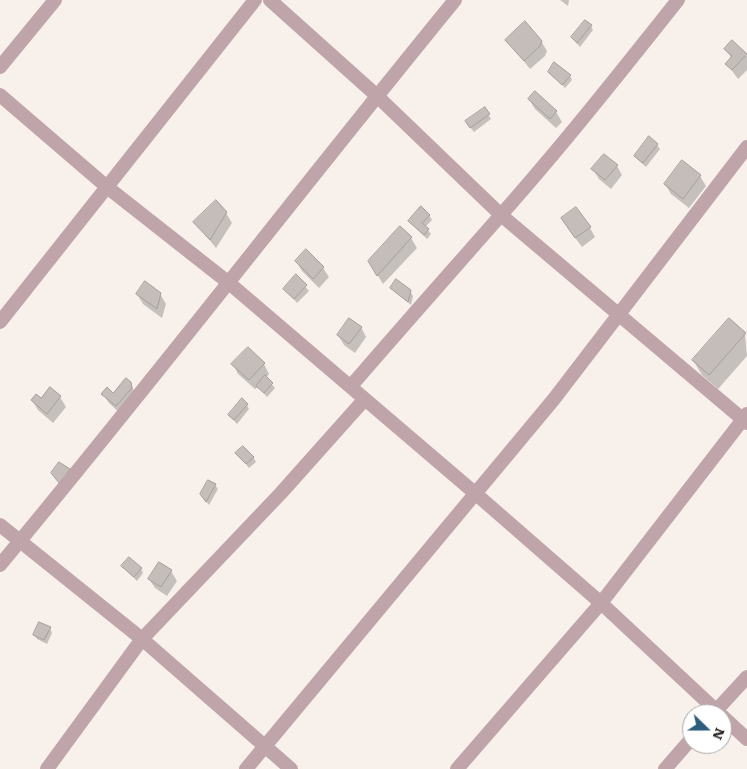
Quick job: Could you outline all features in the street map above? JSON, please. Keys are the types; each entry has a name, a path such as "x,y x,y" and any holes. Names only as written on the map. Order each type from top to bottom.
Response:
{"street":[{"path":"0,67 55,0"},
{"path":"0,322 255,0"},
{"path":"270,0 376,95 501,215 618,316 746,419 601,603 457,769"},
{"path":"0,565 229,283 376,95 455,0"},
{"path":"350,386 427,296 501,215 619,75 678,0"},
{"path":"0,95 108,187 229,283 476,494 601,603 707,704"},
{"path":"246,769 264,745 476,494 618,316 747,147"},
{"path":"47,769 142,639 281,493 364,400"},
{"path":"0,526 142,639 291,769"},
{"path":"726,704 747,677"},
{"path":"732,726 747,739"},
{"path":"665,769 682,749"}],"building":[{"path":"585,20 592,25 577,43 571,37"},
{"path":"525,21 542,41 540,46 524,61 505,40"},
{"path":"732,40 747,54 732,70 725,64 732,56 724,49"},
{"path":"554,62 571,75 562,85 548,72"},
{"path":"535,91 557,111 550,119 528,99"},
{"path":"485,107 490,114 470,128 465,121"},
{"path":"649,136 658,144 643,163 634,156"},
{"path":"604,154 618,165 605,180 591,169"},
{"path":"682,160 701,175 683,199 664,184"},
{"path":"216,200 227,212 210,240 193,222"},
{"path":"421,206 430,215 422,223 429,229 424,235 408,221"},
{"path":"576,207 591,227 575,238 561,218"},
{"path":"400,226 412,237 377,276 368,261"},
{"path":"306,249 324,267 313,279 295,261"},
{"path":"296,274 307,285 294,299 283,289"},
{"path":"396,279 411,290 408,302 390,288"},
{"path":"145,281 161,293 157,309 136,294"},
{"path":"349,318 362,327 349,344 337,335"},
{"path":"729,318 746,333 709,375 692,360"},
{"path":"248,347 265,363 249,380 231,364"},
{"path":"265,375 273,383 264,393 256,386"},
{"path":"126,378 131,382 132,388 116,406 101,394 107,387 113,393"},
{"path":"50,387 61,396 47,414 31,400 36,394 41,398"},
{"path":"242,398 248,404 234,420 228,415"},
{"path":"243,446 254,457 246,464 235,453"},
{"path":"59,462 70,469 60,484 51,473"},
{"path":"208,480 216,484 206,502 200,494"},
{"path":"129,557 142,568 134,577 121,566"},
{"path":"159,562 172,570 161,587 148,579"},
{"path":"39,622 51,627 44,640 33,635"}]}
